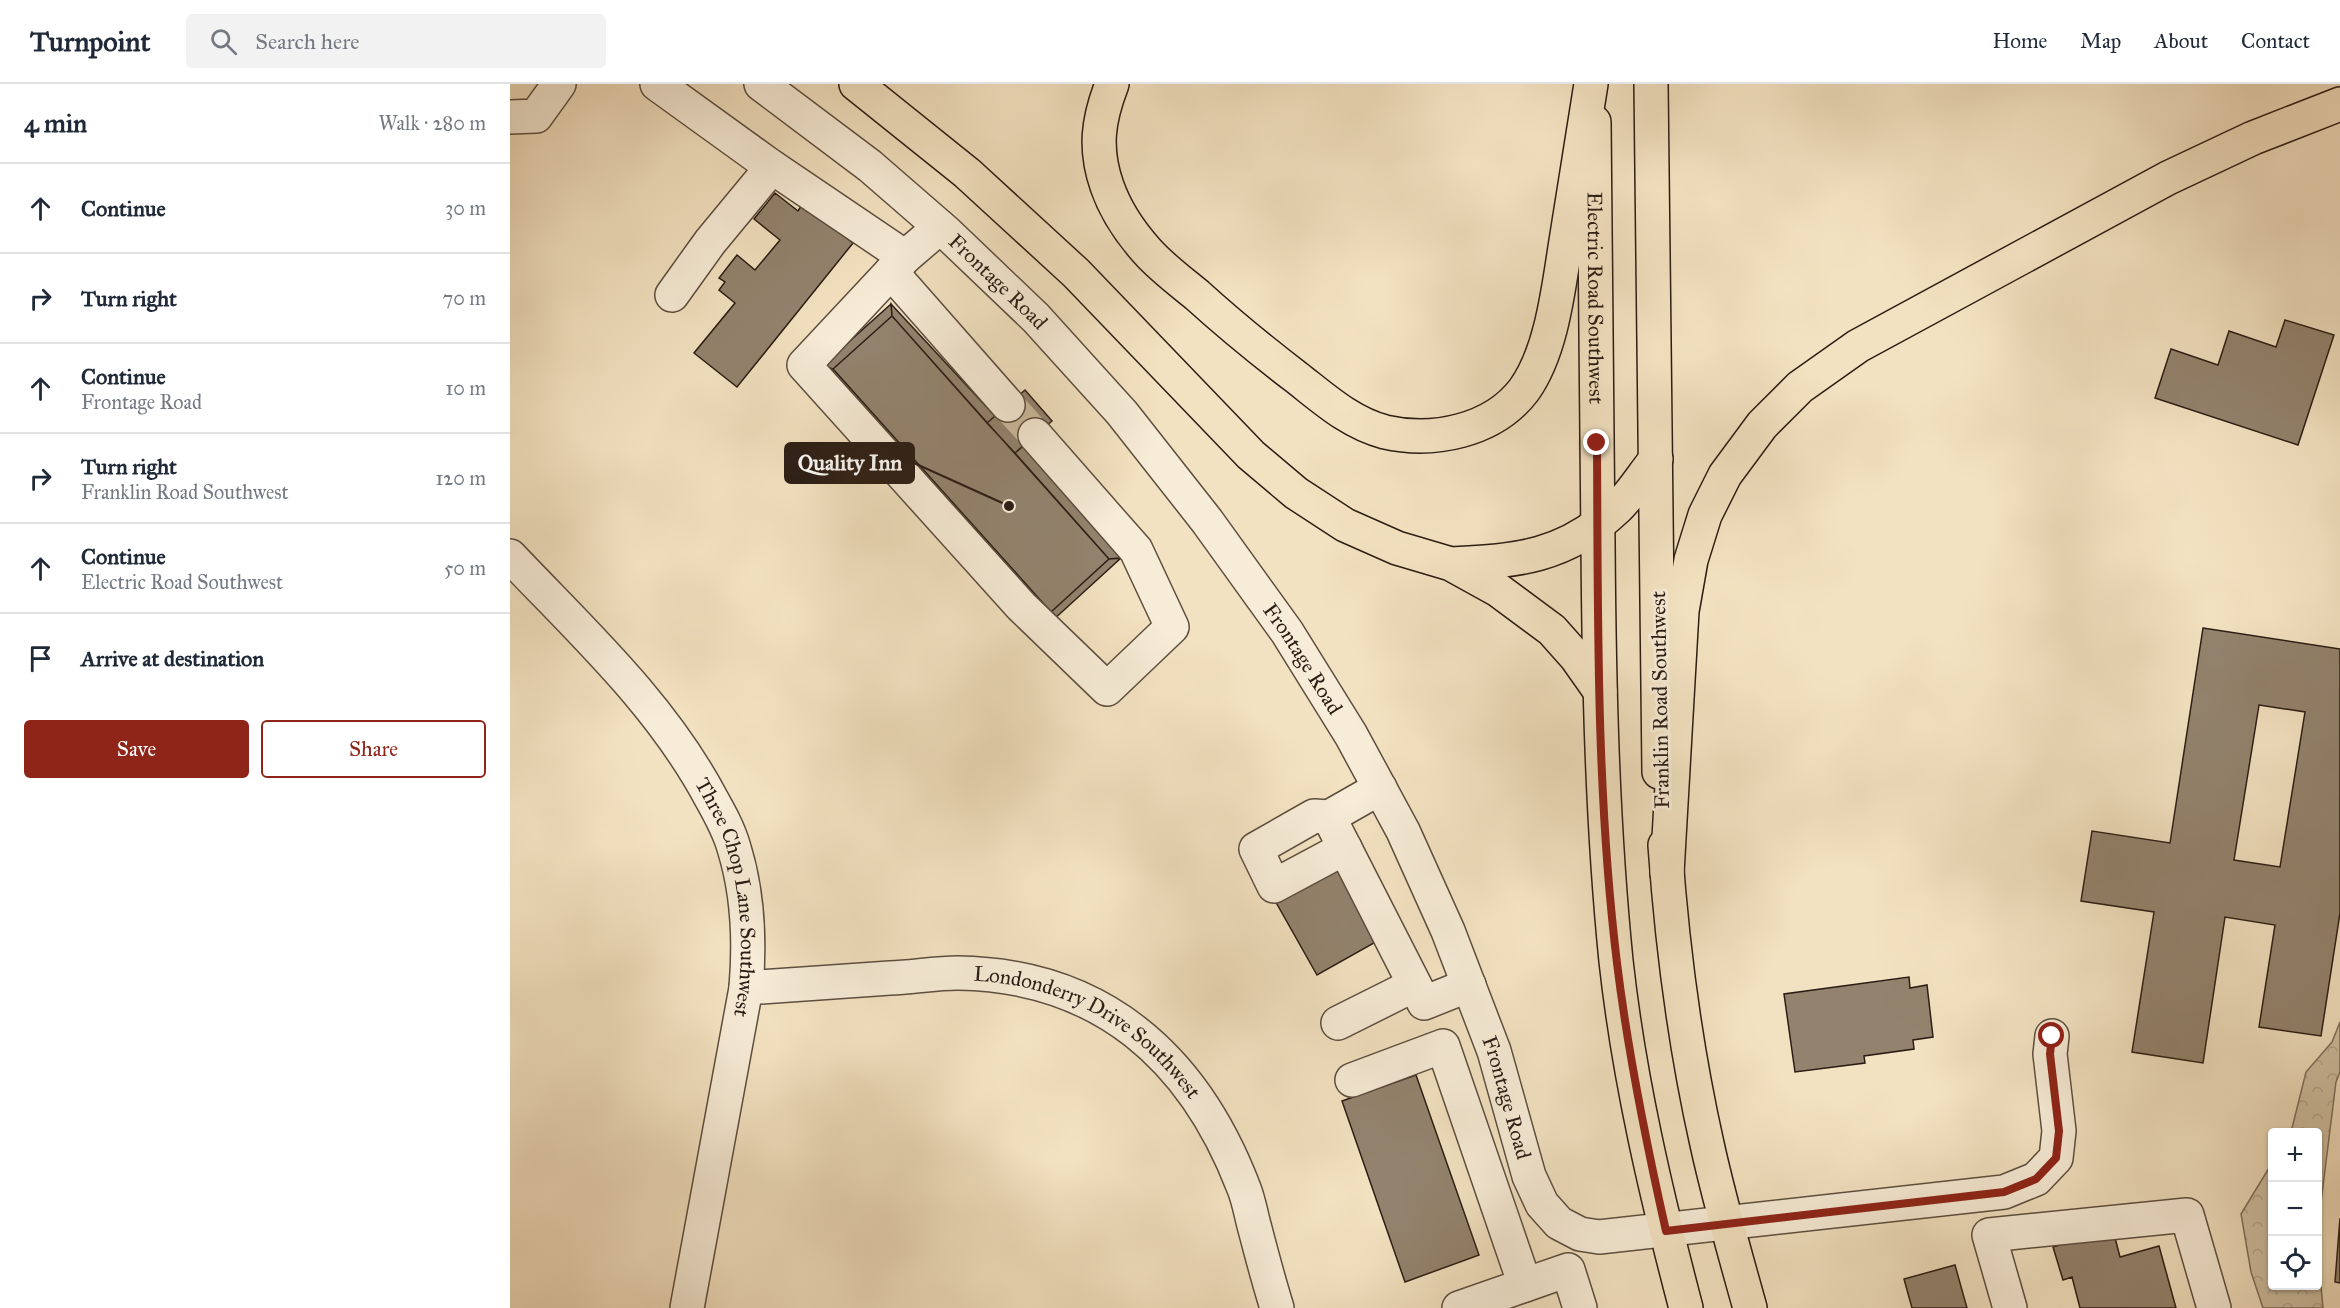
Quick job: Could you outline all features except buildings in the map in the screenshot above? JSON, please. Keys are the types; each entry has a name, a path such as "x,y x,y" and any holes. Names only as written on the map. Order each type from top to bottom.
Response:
{"main road":[{"path":"856,84 967,173 1076,273 1251,455 1296,493 1345,525 1397,548 1451,564 1498,590 1552,630 1576,657 1600,691 1603,795 1617,962 1634,1081 1666,1231 1686,1308"},
{"path":"1112,84 1101,117 1098,151 1107,187 1124,222 1148,252 1241,334 1347,417 1384,432 1415,435 1447,434 1480,425 1504,410 1524,390 1542,353 1555,312 1592,84"},
{"name":"Electric Road Southwest","path":"1592,84 1600,691"},
{"name":"Franklin Road Southwest","path":"1651,84 1659,775 1667,873 1684,1021 1706,1142 1750,1308"},
{"path":"1667,873 1682,611 1691,560 1705,515 1725,475 1762,425 1800,387 1858,346 2168,178 2253,138 2340,104"},
{"path":"1451,564 1505,561 1534,556 1562,546 1598,525 1618,507 1656,459"}],"street":[{"path":"510,117 536,116 559,84"},
{"path":"657,84 772,167 898,264 1008,405"},
{"name":"Frontage Road","path":"762,84 870,166 940,227 1044,327 1122,413 1200,512 1287,632 1351,735 1403,831 1448,931 1494,1051 1529,1176 1542,1204 1559,1223 1580,1234 1599,1237 2004,1192 2036,1179 2056,1158 2059,1131 2050,1054 2052,1036"},
{"path":"672,295 710,242 772,167"},
{"path":"940,227 898,264 804,365 1021,606 1107,689 1172,627 1136,550 1035,435"},
{"name":"Three Chop Lane Southwest","path":"510,556 638,690 671,733 700,778 726,826 734,848 745,899 749,952 746,988 687,1308"},
{"path":"1345,848 1274,886 1256,849 1314,816 1329,817 1380,788"},
{"path":"1329,817 1424,1003 1469,985"},
{"name":"Londonderry Drive Southwest","path":"746,988 958,973 1008,978 1056,989 1098,1007 1136,1031 1169,1061 1200,1101 1217,1129 1244,1188 1277,1308"},
{"path":"1338,1023 1414,985"},
{"path":"1352,1080 1443,1046 1520,1270"},
{"path":"1474,1132 1513,1118"},
{"path":"2010,1308 1989,1235 2187,1215 2214,1308"},
{"path":"1459,1308 1520,1270 1554,1218"},
{"path":"1520,1270 1568,1270 1580,1308"}],"green space":[{"path":"2340,1022 2340,1072 2336,1082 2322,1194 2322,1128 2292,1128 2306,1072 2332,1042"},
{"path":"2268,1170 2268,1290 2321,1290 2323,1308 2263,1308 2251,1272 2241,1214"}],"tunnel":[{"path":"1008,405 1035,435"}],"place":[{"name":"Quality Inn","path":"1009,506"}],"route":[{"path":"1597,443 1603,795 1617,962 1634,1081 1666,1231 2004,1192 2036,1179 2056,1158 2059,1131 2050,1054 2052,1036"}]}
